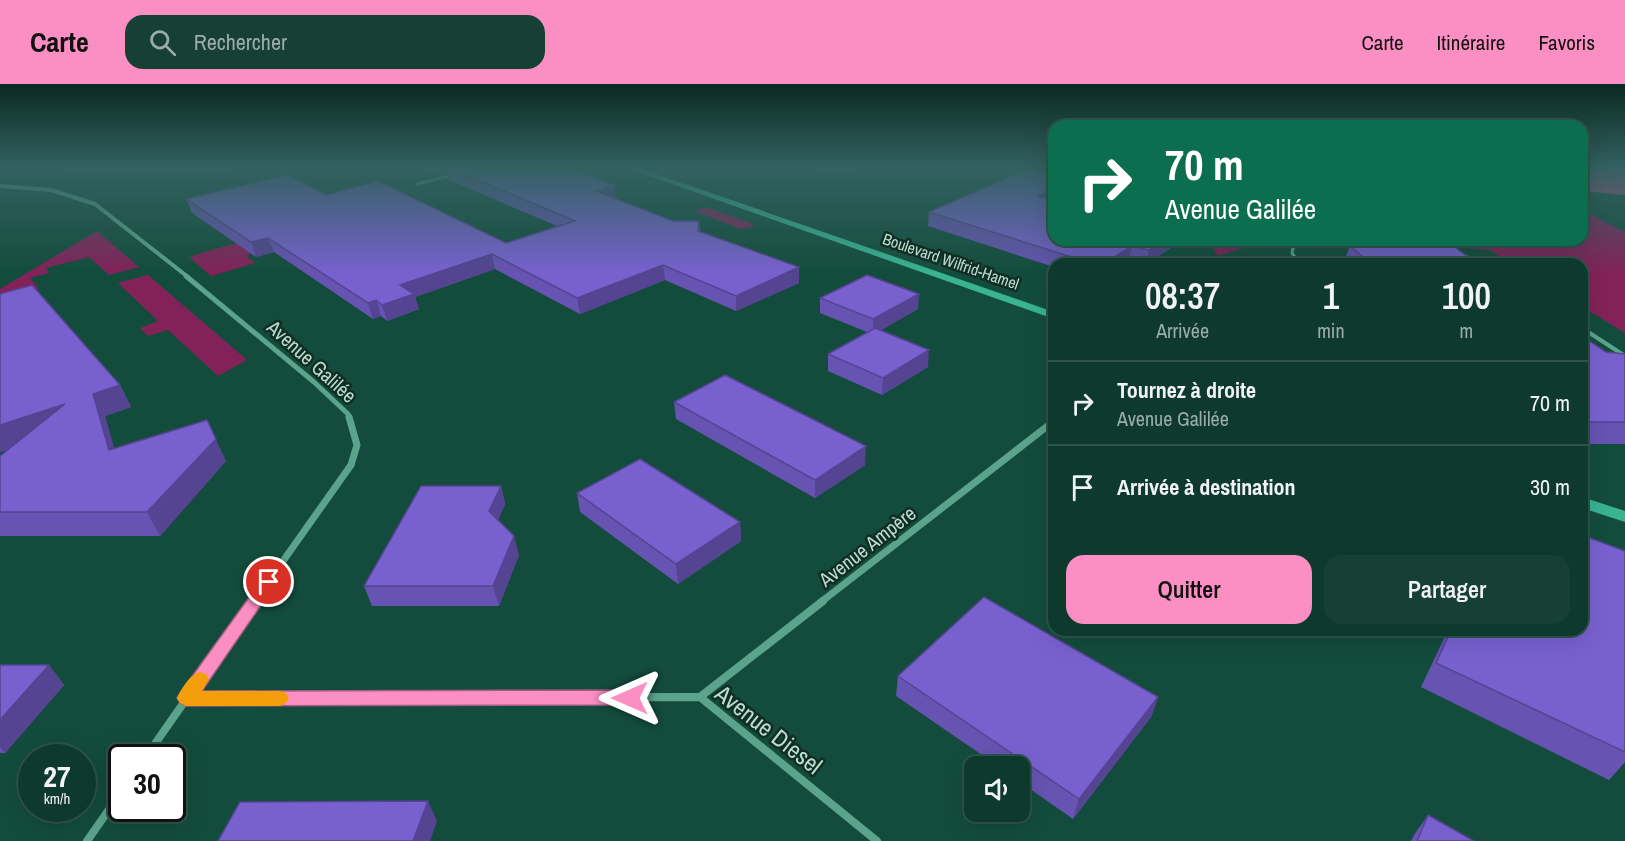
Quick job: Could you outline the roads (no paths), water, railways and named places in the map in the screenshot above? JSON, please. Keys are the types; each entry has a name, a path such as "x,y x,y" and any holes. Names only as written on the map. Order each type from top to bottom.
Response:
{"main road":[{"name":"Boulevard Wilfrid-Hamel","path":"732,203 1048,314"},
{"path":"1588,504 1625,517"}],"street":[{"name":"Avenue Galilée","path":"93,203 171,263 314,382 348,414 357,445 351,465 155,744"},
{"name":"Avenue Ampère","path":"699,698 1048,426"},
{"name":"Avenue Diesel","path":"186,698 699,698 877,841"},
{"path":"87,841 108,811"}],"lane":[{"path":"1440,246 1458,251 1470,258"},
{"path":"1588,332 1625,356"}]}
